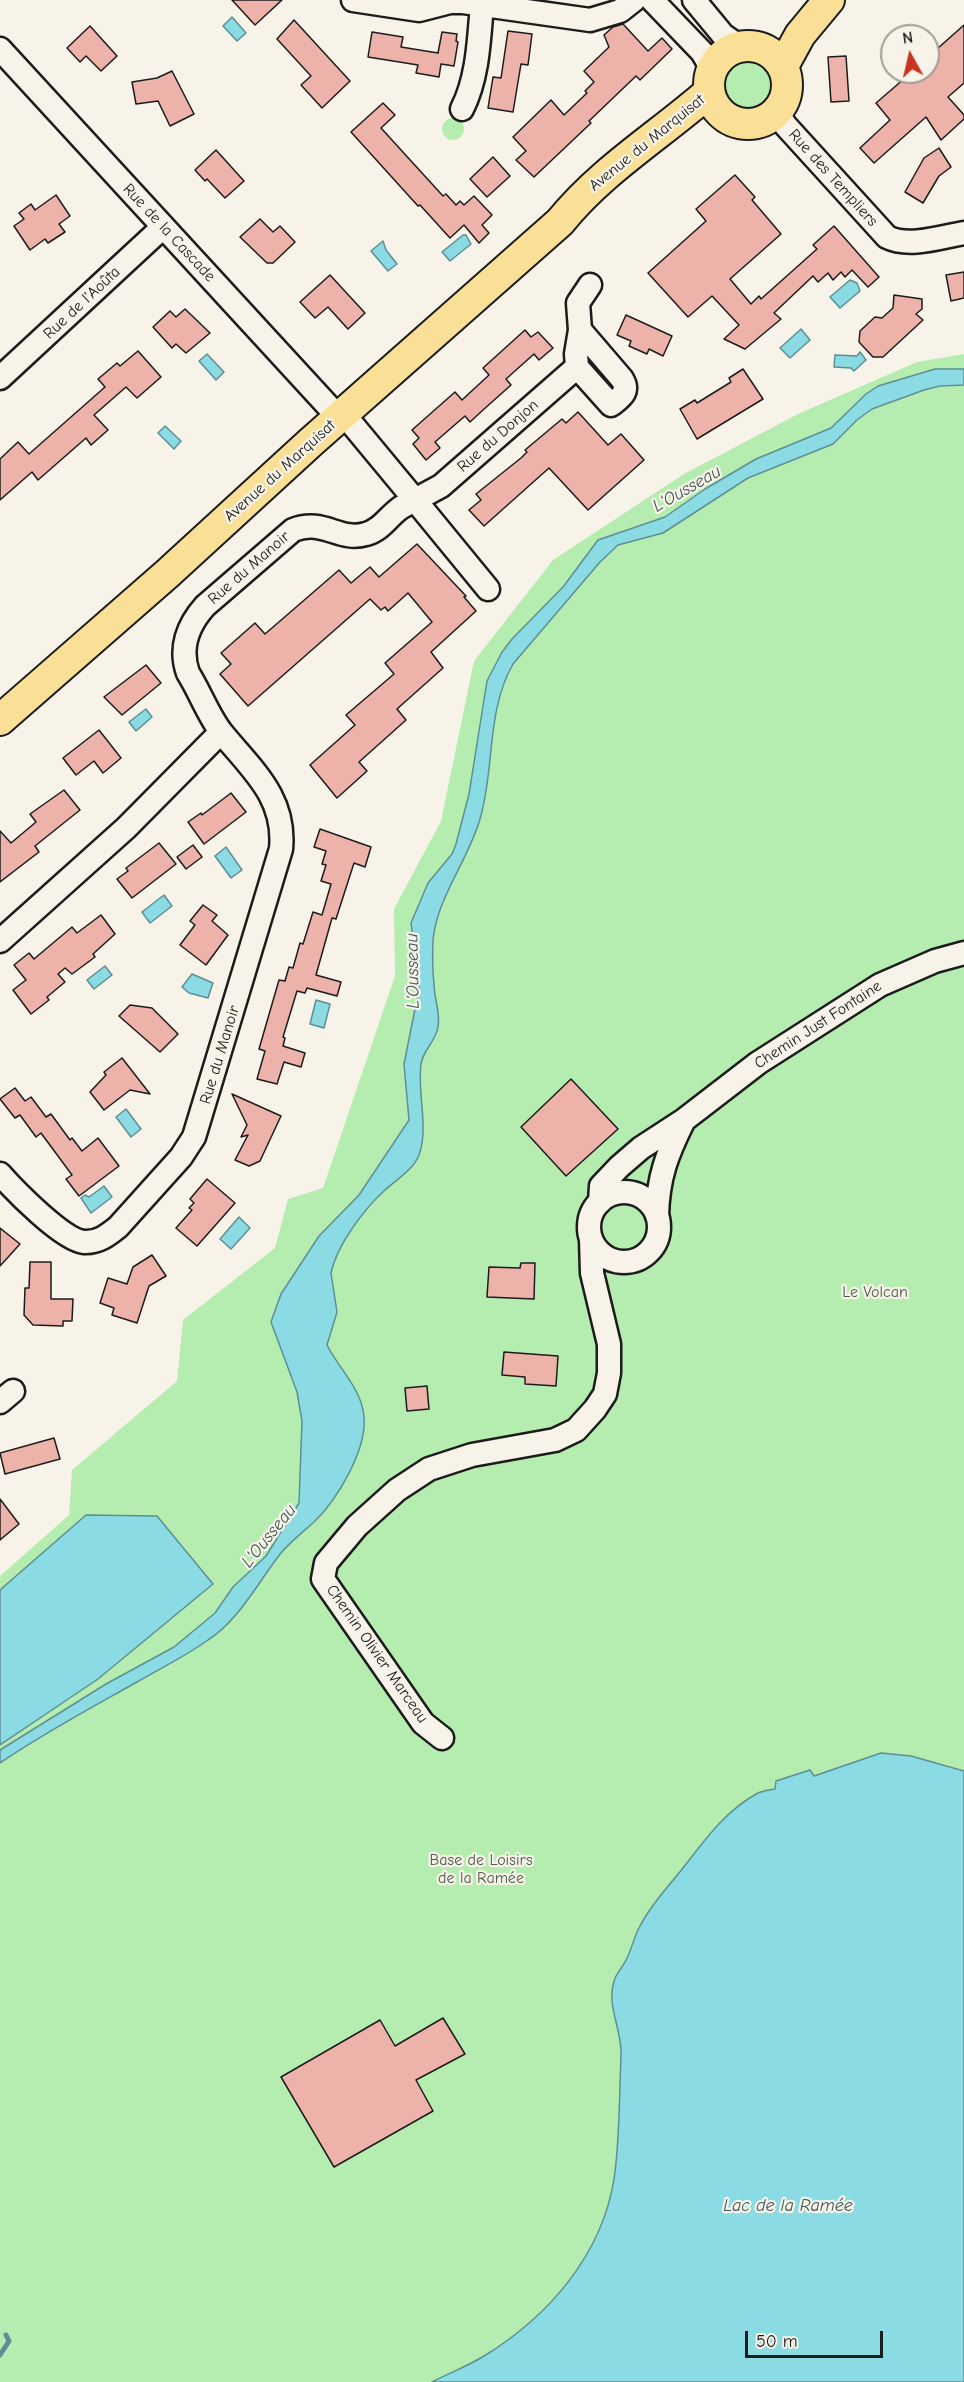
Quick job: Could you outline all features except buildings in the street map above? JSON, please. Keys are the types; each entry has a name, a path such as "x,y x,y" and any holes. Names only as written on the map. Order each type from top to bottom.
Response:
{"main road":[{"path":"746,46 764,49 775,56 783,66 787,78 787,90 776,112 766,120 754,123 741,123 729,119 720,112 711,80 724,55 746,46 797,16 811,0"},
{"path":"783,66 800,35 829,0"},
{"name":"Avenue du Marquisat","path":"0,720 167,574 340,416 560,222 576,202 711,80"},
{"name":"Avenue du Marquisat","path":"560,222 605,199 686,133 729,119"}],"street":[{"path":"353,0 419,10 453,2 482,4 590,20 620,10 634,0"},
{"path":"652,0 702,52 711,80"},
{"path":"694,0 723,35 746,46"},
{"path":"462,110 470,93 473,79 482,4"},
{"name":"Rue de la Cascade","path":"0,49 329,407 340,416"},
{"name":"Rue des Templiers","path":"776,112 786,126 887,237 912,242 964,233"},
{"name":"Rue de l'Aoûta","path":"0,378 163,227"},
{"path":"580,330 622,379 626,387 624,394 611,405 577,367 576,354 580,330 578,303 590,285"},
{"name":"Rue du Donjon","path":"415,500 441,486 577,367"},
{"path":"340,416 352,424 488,589"},
{"name":"Rue du Manoir","path":"0,1174 28,1203 67,1235 84,1242 106,1237 118,1227 182,1157 194,1137 278,859 282,834 281,822 272,795 238,750 221,732 184,663 185,638 196,616 293,530 318,525 347,535 365,535 378,530 398,510 415,500"},
{"path":"0,941 126,828 221,732"},
{"name":"Chemin Just Fontaine","path":"600,1202 601,1186 612,1173 641,1148 684,1120 759,1063 880,985 935,961 964,953"},
{"name":"Chemin Just Fontaine","path":"657,1216 663,1167 684,1120"},
{"path":"599,1305 609,1278 617,1269 631,1262 648,1252 655,1245 659,1231 657,1216 646,1200 637,1195 618,1193 600,1202 590,1219 591,1239 603,1255 621,1262 631,1262"},
{"name":"Chemin Olivier Marceau","path":"442,1738 423,1724 323,1579 326,1563 357,1526 397,1490 429,1469 472,1455 555,1440 576,1430 595,1409 605,1394 609,1344 592,1274 591,1239"}],"green space":[{"path":"744,58 754,58 764,62 772,70 776,85 772,100 764,108 754,112 744,112 734,108 726,100 722,90 722,80 726,70 734,62"},
{"path":"453,118 461,121 464,129 461,137 453,140 445,137 442,129 445,121"},
{"name":"Base de Loisirs de la Ramée","path":"964,354 964,2382 0,2382 0,1576 69,1515 72,1470 177,1381 183,1320 275,1248 288,1199 323,1188 395,976 394,909 441,821 474,661 553,560 684,474 798,414 917,362"}],"water":[{"path":"232,17 246,33 237,41 223,26"},
{"path":"466,235 471,244 450,261 442,252"},
{"path":"383,241 386,250 397,264 388,271 371,251"},
{"path":"850,280 857,283 860,291 840,308 830,297"},
{"path":"801,329 810,340 790,358 780,348"},
{"path":"860,352 866,360 854,371 851,368 834,367 835,355 857,356"},
{"path":"207,354 224,372 216,380 199,361"},
{"path":"935,369 964,369 964,385 940,386 924,390 872,409 857,420 833,444 748,478 663,533 618,545 600,562 513,664 504,682 499,701 485,800 480,819 435,925 433,968 439,1023 435,1037 424,1054 421,1064 423,1133 419,1155 409,1170 385,1190 360,1217 345,1239 331,1273 337,1312 327,1345 355,1388 364,1417 361,1444 349,1474 323,1513 281,1553 230,1622 200,1646 68,1721 0,1763 0,1750 106,1684 174,1647 215,1613 233,1587 266,1556 299,1503 302,1421 297,1392 271,1322 281,1294 319,1236 359,1195 409,1120 404,1064 419,989 411,923 428,883 452,854 456,844 469,794 487,681 502,652 563,587 598,540 665,517 705,489 756,459 831,428 866,394 878,386"},
{"path":"165,426 181,441 174,449 158,433"},
{"path":"146,709 152,717 136,731 129,722"},
{"path":"226,847 242,870 231,878 215,856"},
{"path":"164,895 172,906 150,923 142,912"},
{"path":"105,966 112,975 94,989 87,980"},
{"path":"192,974 213,983 208,998 189,993 182,987"},
{"path":"316,1000 330,1004 324,1028 310,1024"},
{"path":"126,1109 141,1129 131,1137 116,1117"},
{"path":"104,1186 112,1197 91,1213 81,1198 85,1195 89,1197"},
{"path":"239,1217 250,1228 231,1249 220,1239"},
{"path":"86,1515 157,1516 213,1584 98,1679 0,1745 0,1590"},
{"name":"Lac de la Ramée","path":"881,1753 911,1756 964,1771 964,2382 432,2382 484,2356 530,2323 569,2281 598,2233 608,2207 614,2179 618,2134 621,2047 613,2010 612,1991 615,1978 626,1961 639,1928 652,1906 714,1829 746,1800 760,1792 775,1789 776,1781 810,1770 814,1776"}],"waterway":[{"path":"0,2355 9,2341 6,2335"}],"water label":[{"name":"L'Ousseau","path":"687,489"},
{"name":"L'Ousseau","path":"413,971"},
{"name":"L'Ousseau","path":"269,1536"}],"park label":[{"name":"Le Volcan","path":"875,1292"}]}
